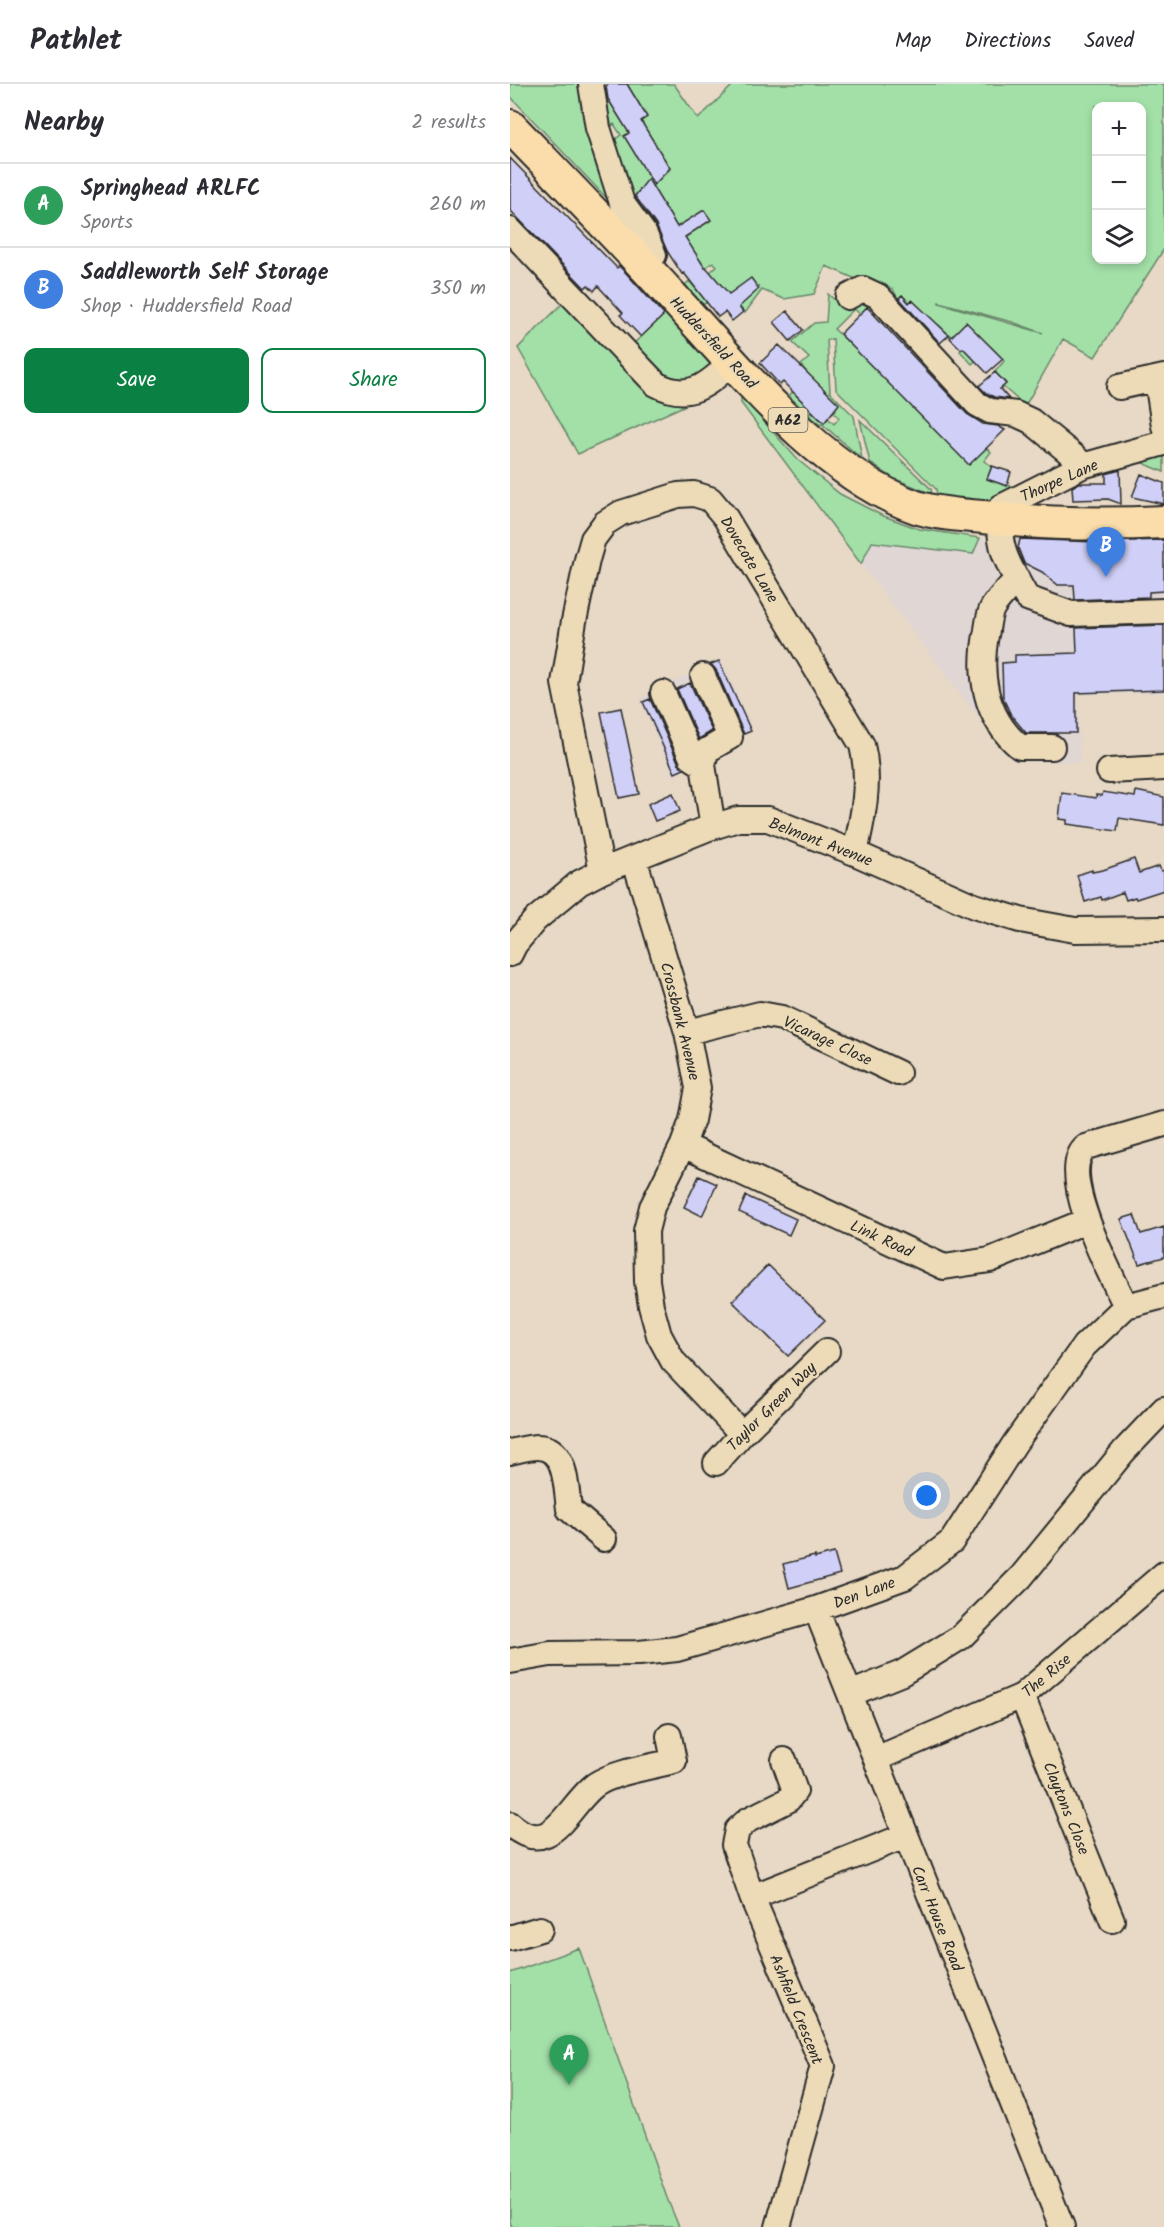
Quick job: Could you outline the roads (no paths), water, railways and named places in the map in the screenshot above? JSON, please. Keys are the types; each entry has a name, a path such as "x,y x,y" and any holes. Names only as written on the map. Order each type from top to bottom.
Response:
{"main road":[{"name":"Huddersfield Road","path":"510,126 782,415 842,467 872,486 898,500 942,513 1065,523 1164,522"}],"street":[{"path":"591,84 598,128 622,202 644,233 654,255 643,265"},
{"path":"510,230 656,384 670,391 688,392 709,382 732,362"},
{"path":"848,297 863,289 878,296 977,404 990,411 1016,414 1031,421 1076,458 1082,466"},
{"path":"1119,387 1160,379 1164,426"},
{"name":"Thorpe Lane","path":"1000,519 1001,507 1082,466 1164,443"},
{"name":"Dovecote Lane","path":"602,870 564,683 574,621 593,539 605,523 621,513 678,495 694,494 710,499 725,516 862,745 867,764 865,810 855,853"},
{"path":"1000,519 999,532 1005,560 1027,598 1071,614 1164,611"},
{"path":"1017,579 991,609 982,654 984,686 993,712 1006,736 1020,747 1052,747"},
{"path":"703,676 730,737 706,751 703,765 713,827"},
{"path":"663,693 692,758 703,765"},
{"path":"1109,771 1164,768"},
{"name":"Belmont Avenue","path":"510,954 515,944 535,920 558,898 579,883 602,870 738,819 768,819 855,853 974,906 1020,920 1075,930 1164,929"},
{"name":"Crossbank Avenue","path":"634,858 687,1032 698,1094 683,1145 652,1207 646,1231 647,1281 651,1306 659,1335 673,1361 742,1434"},
{"name":"Vicarage Close","path":"687,1032 760,1014 770,1015 782,1018 898,1073"},
{"path":"1126,1306 1086,1221 1076,1163 1079,1152 1086,1148 1164,1124"},
{"name":"Link Road","path":"683,1145 944,1267 990,1260 1086,1221"},
{"name":"Den Lane","path":"510,1661 550,1654 639,1653 677,1649 816,1609 905,1577 952,1541 1015,1443 1084,1346 1126,1306 1164,1296"},
{"name":"Taylor Green Way","path":"716,1463 742,1434 827,1351"},
{"path":"850,1694 902,1672 961,1637 1021,1577 1125,1451 1164,1408"},
{"path":"510,1452 539,1447 550,1449 562,1466 569,1509 604,1539"},
{"name":"The Rise","path":"876,1759 1022,1696 1164,1574"},
{"name":"Carr House Road","path":"816,1609 1062,2227"},
{"name":"Claytons Close","path":"1022,1696 1112,1920"},
{"path":"510,1824 518,1832 530,1836 540,1837 552,1832 595,1786 609,1778 674,1761 669,1736"},
{"name":"Ashfield Crescent","path":"778,2227 823,2066 752,1897 734,1845 737,1830 748,1820 788,1800 795,1791 784,1760"},
{"path":"752,1897 905,1836"},
{"path":"510,1938 540,1929"}],"place":[{"name":"Saddleworth Self Storage","path":"1106,577"},
{"name":"Springhead ARLFC","path":"569,2085"}]}
